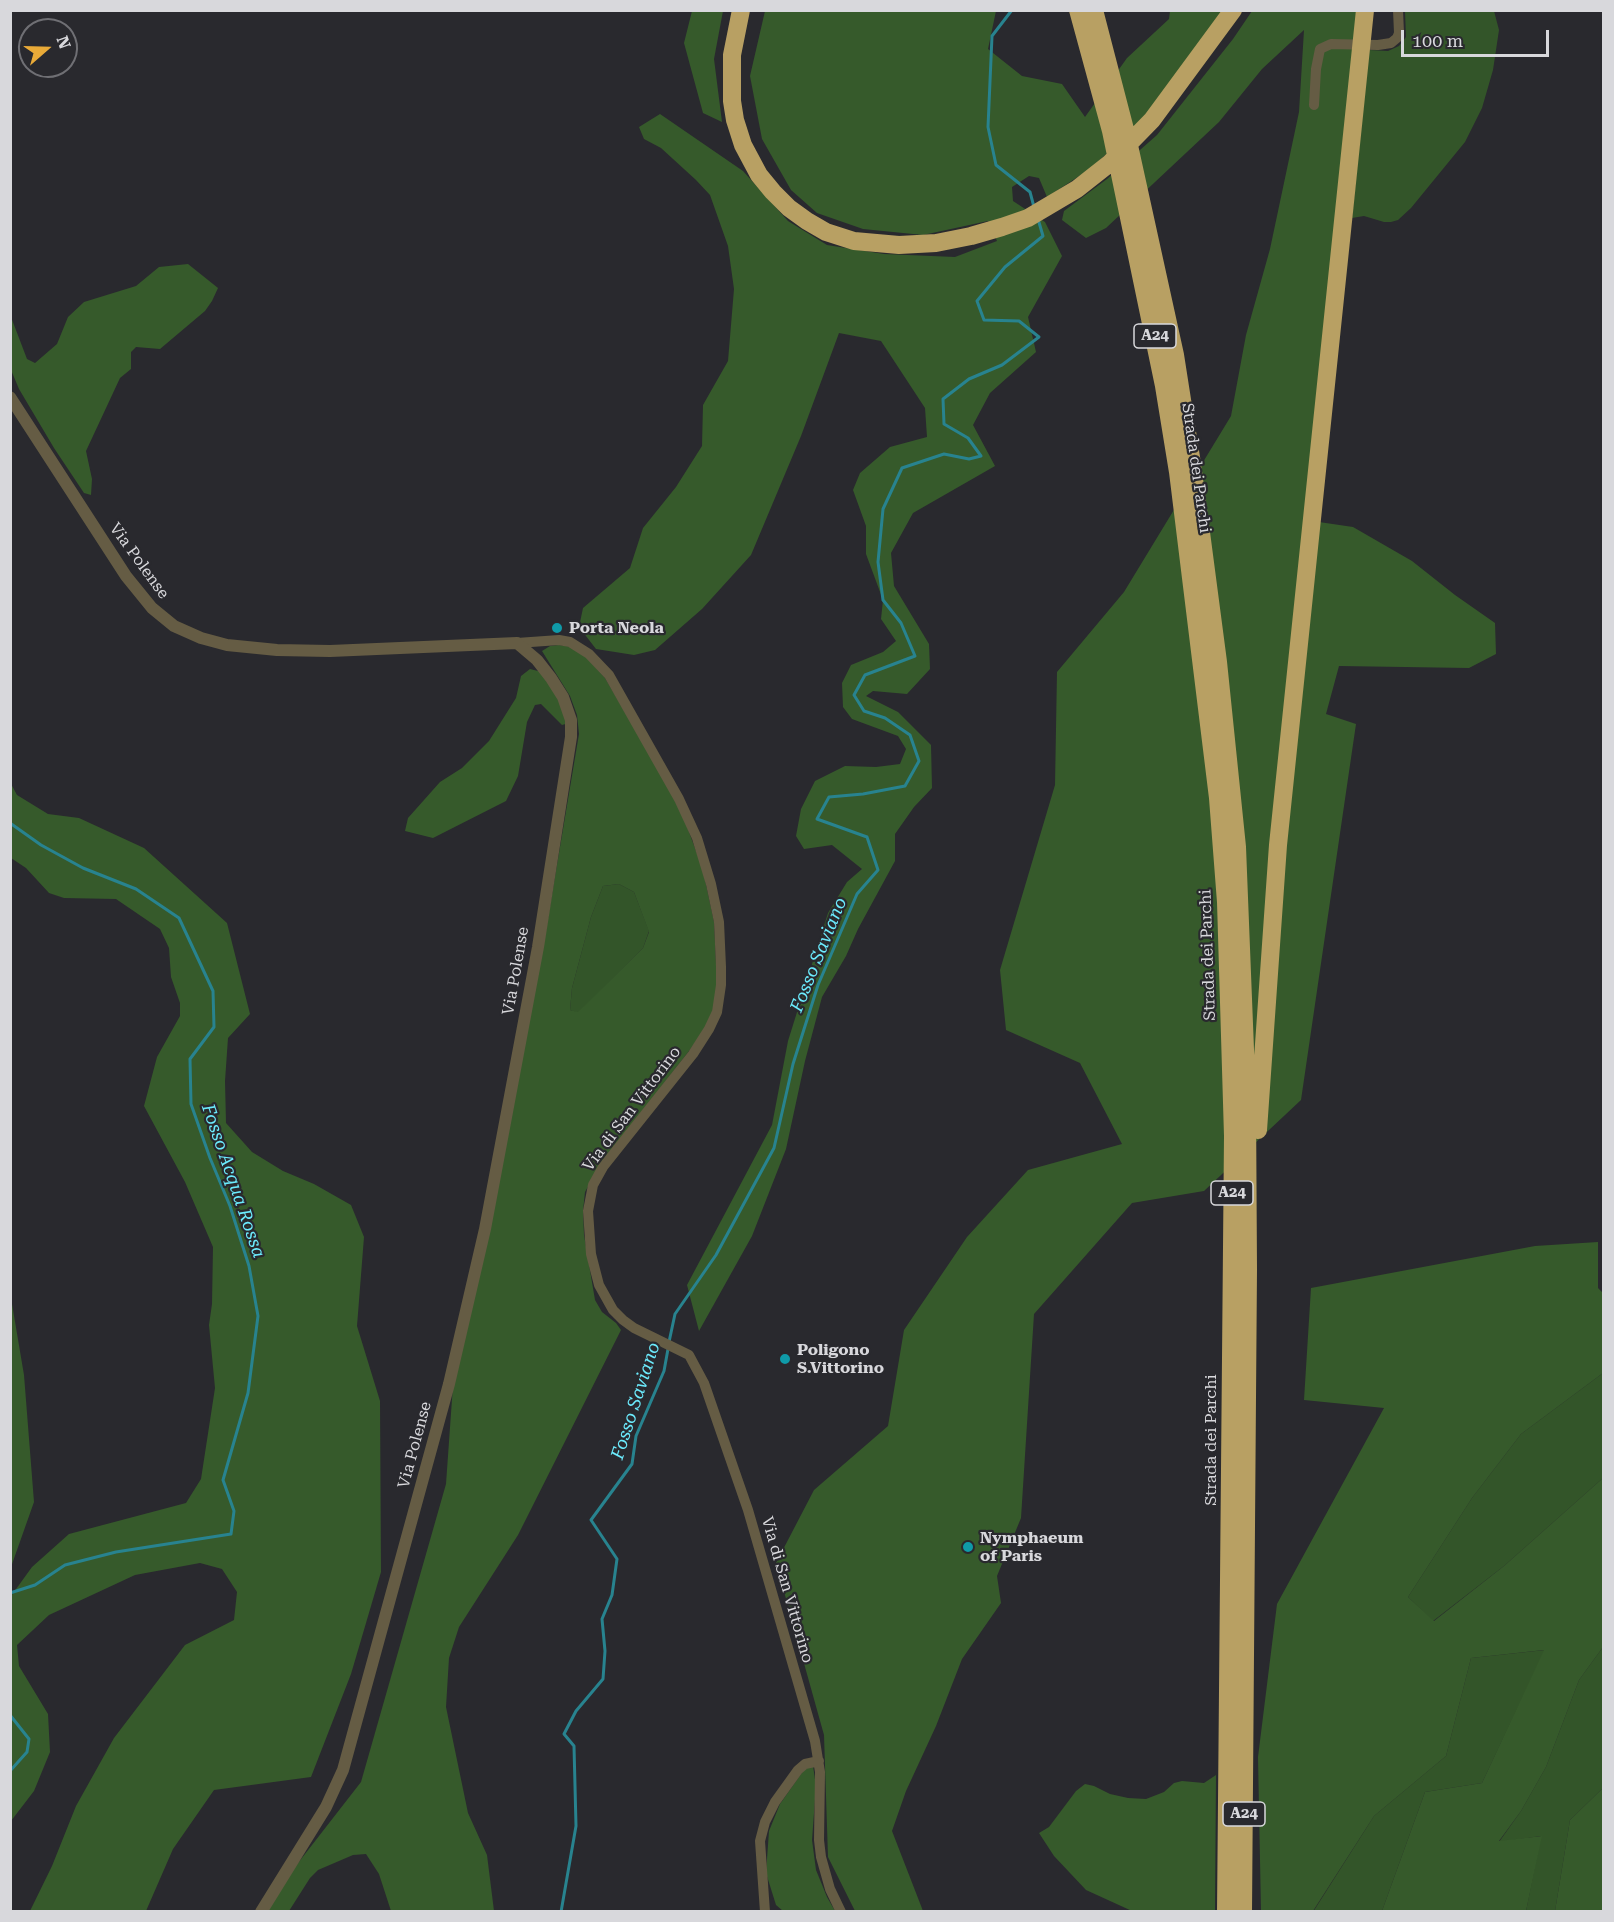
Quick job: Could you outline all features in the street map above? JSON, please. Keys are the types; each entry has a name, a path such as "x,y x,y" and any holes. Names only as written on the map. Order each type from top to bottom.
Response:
{"highway":[{"path":"741,10 734,39 731,72 732,101 743,145 754,167 785,204 826,232 854,241 899,245 936,243 991,231 1028,218 1068,195 1110,163 1148,125 1233,10"},
{"name":"Strada dei Parchi","path":"1078,10 1111,131 1155,335 1233,795 1241,924 1247,1100 1248,1269 1237,1719 1226,1911"},
{"name":"Strada dei Parchi","path":"1094,10 1128,141 1174,355 1192,464 1211,664 1232,1071 1237,1719 1243,1911"},
{"path":"1248,1269 1278,845 1365,10"}],"street":[{"path":"1314,105 1316,69 1320,49 1331,44 1390,43 1397,38 1399,33 1398,10"},
{"name":"Via Polense","path":"10,397 132,585 159,615 182,630 227,645 278,650 330,651 517,643 542,666 555,684 567,709 572,732 538,947 485,1229 449,1384 343,1770 326,1808 261,1911"},
{"name":"Via di San Vittorino","path":"517,643 559,640 570,642 589,654 609,675 680,799 697,838 715,898 720,932 722,985 714,1021 693,1054 603,1167 593,1185 588,1201 591,1254 602,1292 609,1305 623,1320 686,1352 694,1361 704,1383 769,1578 819,1761 821,1857 830,1890 841,1911"},
{"path":"765,1911 760,1841 765,1822 775,1802 798,1770 805,1764 819,1761"}],"green space":[{"path":"692,11 723,11 714,59 722,122 703,113 684,43"},
{"path":"765,11 996,11 988,49 1022,76 1062,84 1085,117 1127,58 1169,19 1170,11 1224,11 1142,121 1090,169 1047,197 1039,178 1029,176 1012,187 1013,201 1045,222 1062,256 1028,317 1036,352 990,393 973,425 995,466 913,513 891,553 894,586 929,644 930,669 907,694 873,691 866,696 898,712 931,745 932,788 914,807 895,834 895,861 822,997 786,1149 752,1236 699,1331 687,1285 772,1125 788,1041 828,913 847,882 862,869 832,845 804,849 796,836 801,809 815,781 845,766 876,767 900,764 906,749 898,736 852,719 843,707 842,683 851,665 883,652 896,641 881,619 883,600 866,554 866,526 853,490 860,473 890,447 927,437 925,408 881,341 839,333 801,436 751,555 702,609 655,650 634,655 596,649 579,627 583,608 630,568 643,528 676,487 702,446 703,405 728,361 734,289 728,246 710,195 661,148 644,139 639,127 660,114 743,171 788,221 827,245 884,254 955,257 997,241 988,221 923,235 863,229 817,213 791,190 762,139 750,76"},
{"path":"1252,11 1361,11 1319,522 1353,527 1412,561 1495,623 1496,654 1469,668 1339,666 1326,714 1356,724 1301,1100 1204,1191 1132,1203 1034,1314 1021,1518 997,1576 1001,1603 962,1659 936,1726 906,1791 892,1831 923,1911 855,1911 828,1857 824,1735 776,1563 814,1490 888,1426 904,1330 967,1237 1028,1170 1122,1144 1080,1063 1006,1030 1000,970 1055,785 1057,672 1124,592 1231,416 1246,335 1270,249 1299,112 1304,30 1262,69 1219,122 1106,228 1086,238 1062,220 1064,211 1107,179 1157,135 1233,39"},
{"path":"1405,11 1494,11 1499,30 1493,70 1482,108 1465,142 1411,208 1398,220 1391,222 1364,216 1352,218 1369,50 1388,51 1399,46 1406,37"},
{"path":"188,264 218,288 205,311 160,349 136,347 131,352 131,369 120,378 86,451 92,479 91,495 84,493 54,448 19,389 11,370 11,317 27,359 35,363 57,344 68,317 84,302 136,286 159,267"},
{"path":"550,646 572,647 586,657 605,678 664,779 685,821 703,870 714,922 717,985 713,1011 706,1027 600,1165 585,1192 584,1235 595,1300 602,1312 621,1330 518,1535 459,1627 449,1658 446,1707 468,1813 487,1855 494,1911 391,1911 379,1874 366,1854 353,1855 318,1870 310,1878 289,1911 266,1912 291,1872 361,1782 446,1484 453,1385 543,948 579,734 577,715 570,696 542,651","holes":["619,884 634,892 649,932 643,948 578,1012 570,1010 572,988 591,917 603,886"]},
{"path":"530,669 542,672 564,707 569,723 562,725 541,704 535,705 527,722 518,776 506,801 433,838 405,831 408,818 440,782 462,768 489,741 516,698 521,676"},
{"path":"10,782 17,795 48,814 79,818 144,848 227,923 250,1014 228,1038 225,1081 226,1123 252,1152 283,1171 314,1184 351,1205 364,1237 357,1326 380,1401 381,1572 351,1674 311,1777 214,1790 173,1849 146,1911 30,1911 52,1866 76,1806 114,1738 185,1645 234,1620 237,1592 222,1569 200,1563 135,1575 49,1615 17,1645 19,1666 48,1714 50,1752 34,1791 11,1821 11,1596 32,1567 69,1534 186,1503 201,1479 215,1388 209,1325 212,1304 213,1247 185,1182 144,1106 157,1057 180,1016 180,1003 171,977 169,948 160,929 116,899 64,898 49,893 26,868 11,858"},
{"path":"619,884 634,892 649,931 643,948 578,1013 570,1010 572,988 591,917 603,886"},
{"path":"1598,1242 1598,1288 1604,1294 1603,1373 1521,1434 1472,1498 1408,1597 1434,1621 1504,1566 1603,1478 1603,1647 1579,1680 1546,1767 1521,1811 1499,1841 1542,1836 1526,1911 1382,1911 1425,1792 1482,1783 1544,1650 1471,1658 1446,1756 1374,1816 1313,1911 1261,1911 1258,1757 1277,1604 1384,1408 1304,1400 1311,1288 1535,1246"},
{"path":"10,1292 24,1375 34,1502 11,1567"},
{"path":"1603,1373 1603,1478 1504,1566 1433,1621 1408,1597 1472,1498 1521,1434"},
{"path":"1603,1647 1603,1788 1570,1820 1555,1911 1526,1911 1541,1836 1499,1842 1521,1811 1546,1767 1579,1680"},
{"path":"1545,1650 1482,1783 1425,1792 1382,1911 1313,1912 1374,1816 1446,1756 1471,1658"},
{"path":"813,1766 816,1786 812,1840 816,1870 835,1911 783,1911 776,1905 766,1873 769,1831 780,1804 806,1767"},
{"path":"1216,1775 1215,1911 1132,1911 1086,1890 1054,1856 1039,1833 1049,1827 1076,1791 1085,1784 1110,1794 1146,1799 1164,1792 1174,1783 1182,1781 1204,1783"},
{"path":"1603,1788 1603,1911 1555,1911 1570,1820"}],"waterway":[{"name":"Fosso Saviano","path":"1012,10 992,36 988,127 996,165 1030,192 1034,207"},
{"name":"Fosso Saviano","path":"669,1342 675,1314 716,1255 774,1148 793,1064 818,985 857,894 878,870 867,837 817,819 829,797 863,794 905,786 919,761 910,735 885,718 864,711 854,695 865,675 915,656 901,623 883,600 878,562 883,509 902,468 944,454 969,459 981,456 968,438 944,424 943,399 969,379 1002,365 1039,337 1019,321 984,320 977,301 1005,267 1043,236 1038,219"},
{"name":"Fosso Acqua Rossa","path":"10,823 41,845 83,868 136,889 179,918 213,991 214,1027 190,1059 191,1104 230,1206 249,1266 258,1316 248,1393 223,1480 234,1511 231,1534 116,1552 65,1565 35,1585 10,1593"},
{"name":"Fosso Saviano","path":"561,1912 576,1826 574,1746 564,1734 576,1711 603,1679 605,1651 602,1619 612,1595 617,1559 591,1520 632,1464 636,1436 664,1371 668,1349"},
{"name":"Fosso Acqua Rossa","path":"10,1715 29,1739 27,1752 10,1771"}],"place":[{"name":"Porta Neola","path":"557,628"},
{"name":"Poligono S.Vittorino","path":"785,1359"},
{"name":"Nymphaeum of Paris","path":"968,1547"}]}
